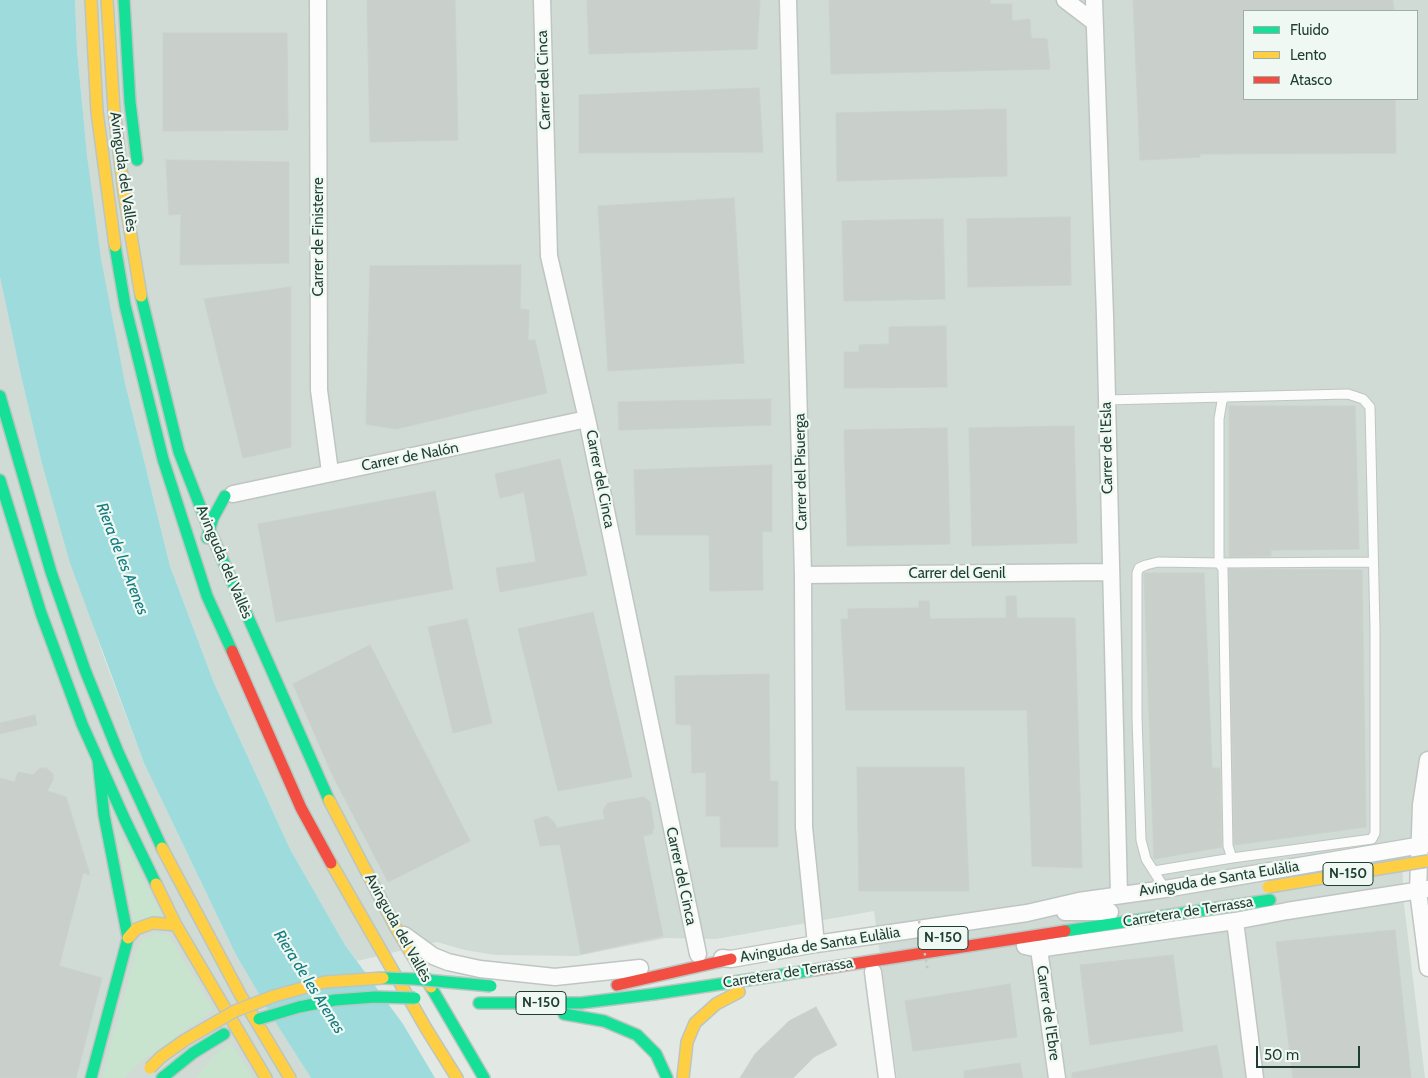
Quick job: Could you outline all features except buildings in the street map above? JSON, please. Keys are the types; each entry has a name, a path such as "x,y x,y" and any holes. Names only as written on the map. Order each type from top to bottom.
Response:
{"main road":[{"name":"Avinguda del Vallès","path":"90,0 99,130 114,239 126,305 150,411 177,505 207,596 301,808 361,918 426,1030 457,1078"},
{"name":"Avinguda del Vallès","path":"107,0 115,119 124,193 138,280 166,407 179,452 195,476 200,507 209,529 328,798 397,930 484,1078"},
{"path":"124,0 130,102 138,174"},
{"path":"0,396 51,572 85,670 115,744 171,866 241,996 290,1078"},
{"path":"195,476 207,489 229,495 213,518 209,529 206,552 216,594 218,618"},
{"path":"0,480 41,613 82,724 124,820 176,925 266,1078"},
{"path":"200,507 207,489"},
{"path":"91,1078 128,938 104,815 98,760"},
{"name":"Carretera de Terrassa","path":"1263,887 1428,861"},
{"path":"1406,877 1428,874"},
{"name":"Carretera de Terrassa","path":"668,1078 661,1062 646,1043 637,1035 616,1025 581,1016 510,1009 474,1002 562,1004 602,1001 1274,899"},
{"name":"Carretera de Terrassa","path":"1061,919 1116,906"},
{"name":"Carretera de Terrassa","path":"1012,927 1029,918"},
{"path":"128,938 136,929 144,925 153,923 176,925"},
{"path":"602,1001 630,1004 651,1002 739,992 873,972 1032,947 1071,930"},
{"path":"612,985 732,965"},
{"name":"N-150","path":"140,1078 161,1057 185,1040 235,1011 307,986 325,982 373,978 414,979 505,987"},
{"path":"683,1078 687,1042 695,1023 716,1004 739,992"},
{"path":"163,1077 193,1053 224,1034 242,1025 276,1013 335,1000 391,996 451,1000"},
{"path":"191,1071 224,1034"}],"street":[{"name":"Carrer de Finisterre","path":"318,0 319,390 330,472"},
{"name":"Carrer del Cinca","path":"542,0 549,256 587,419 698,954"},
{"name":"Carrer del Pisuerga","path":"788,0 803,575 804,827 816,944"},
{"path":"1065,0 1094,22"},
{"name":"Carrer de l'Esla","path":"1094,0 1106,400 1116,906"},
{"name":"Carrer de Nalón","path":"229,495 330,472 412,457 587,419"},
{"name":"Carrer del Genil","path":"803,575 1110,572"},
{"path":"1428,760 1424,779 1423,845 1423,890 1428,968"},
{"name":"Avinguda de Santa Eulàlia","path":"1116,906 1166,889 1423,845"},
{"path":"1032,947 1235,921 1423,890"},
{"name":"Carretera de Terrassa","path":"1029,918 1116,906"},
{"name":"Avinguda de Santa Eulàlia","path":"397,930 433,956 448,962 480,969 555,977 609,972 669,963 698,954 732,965 816,944 1029,918"},
{"path":"1235,921 1255,1078"},
{"name":"Carrer de l'Ebre","path":"1032,947 1057,1078"},
{"path":"873,972 887,1078"}],"lane":[{"path":"1106,400 1348,394 1363,399 1370,407 1375,629 1375,833 1372,839 1232,858 1154,871"},
{"path":"1225,397 1222,401 1219,419 1220,563 1223,569 1228,846 1232,858"},
{"path":"1166,889 1146,859 1141,840 1137,717 1137,573 1139,568 1146,564 1158,562 1373,562"}],"path":[{"path":"919,921 928,972"}],"shaded area":[{"path":"75,0 1428,0 1428,836 1401,841 1404,904 1425,1078 897,1078 874,911 716,939 666,938 577,956 495,955 465,950 437,942 357,961 345,945 290,849 214,683 170,566 125,383 100,259 87,155 77,50"},
{"path":"0,277 41,460 103,655 144,763 236,955 311,1078 0,1078"}],"green space":[{"path":"115,825 164,918 134,925"},
{"path":"156,934 168,934 214,1010 140,1062 125,1078 102,1078 138,944 144,938"},
{"path":"231,1043 253,1078 197,1078 213,1056"}],"water":[{"name":"Riera de les Arenes","path":"0,0 75,0 77,50 87,155 101,259 125,383 170,566 214,683 290,849 345,945 403,1024 435,1078 311,1078 236,955 144,763 70,563 41,460 0,277"}],"traffic: fast":[{"path":"124,0 130,102 137,160"},
{"path":"115,246 125,305 163,459 207,596 232,651"},
{"path":"141,296 179,452 209,529 329,800"},
{"path":"0,396 51,572 85,670 118,752 162,848"},
{"path":"0,480 41,613 82,724 156,884"},
{"path":"207,538 213,518 225,496"},
{"path":"91,1078 128,938 104,815 98,760"},
{"path":"1065,931 1270,900"},
{"path":"479,1003 581,1003 814,970"},
{"path":"383,978 491,986"},
{"path":"431,987 484,1078"},
{"path":"259,1019 299,1007 335,1000 375,997 415,998"},
{"path":"564,1014 604,1021 637,1035 656,1054 667,1078"},
{"path":"162,1078 193,1053 224,1034"}],"traffic: slow":[{"path":"91,0 97,112 115,246"},
{"path":"107,0 114,110 124,193 141,296"},
{"path":"329,800 397,930 431,987"},
{"path":"162,848 241,996 290,1078"},
{"path":"1268,887 1428,861"},
{"path":"331,863 427,1030 457,1078"},
{"path":"156,884 176,925 266,1078"},
{"path":"128,938 136,929 153,923 176,925"},
{"path":"150,1068 161,1057 185,1040 235,1011 274,996 325,982 383,978"},
{"path":"683,1078 687,1042 695,1023 716,1004 739,992"}],"traffic: jam":[{"path":"232,651 301,808 331,863"},
{"path":"814,970 1065,931"},
{"path":"617,985 731,959"}]}
